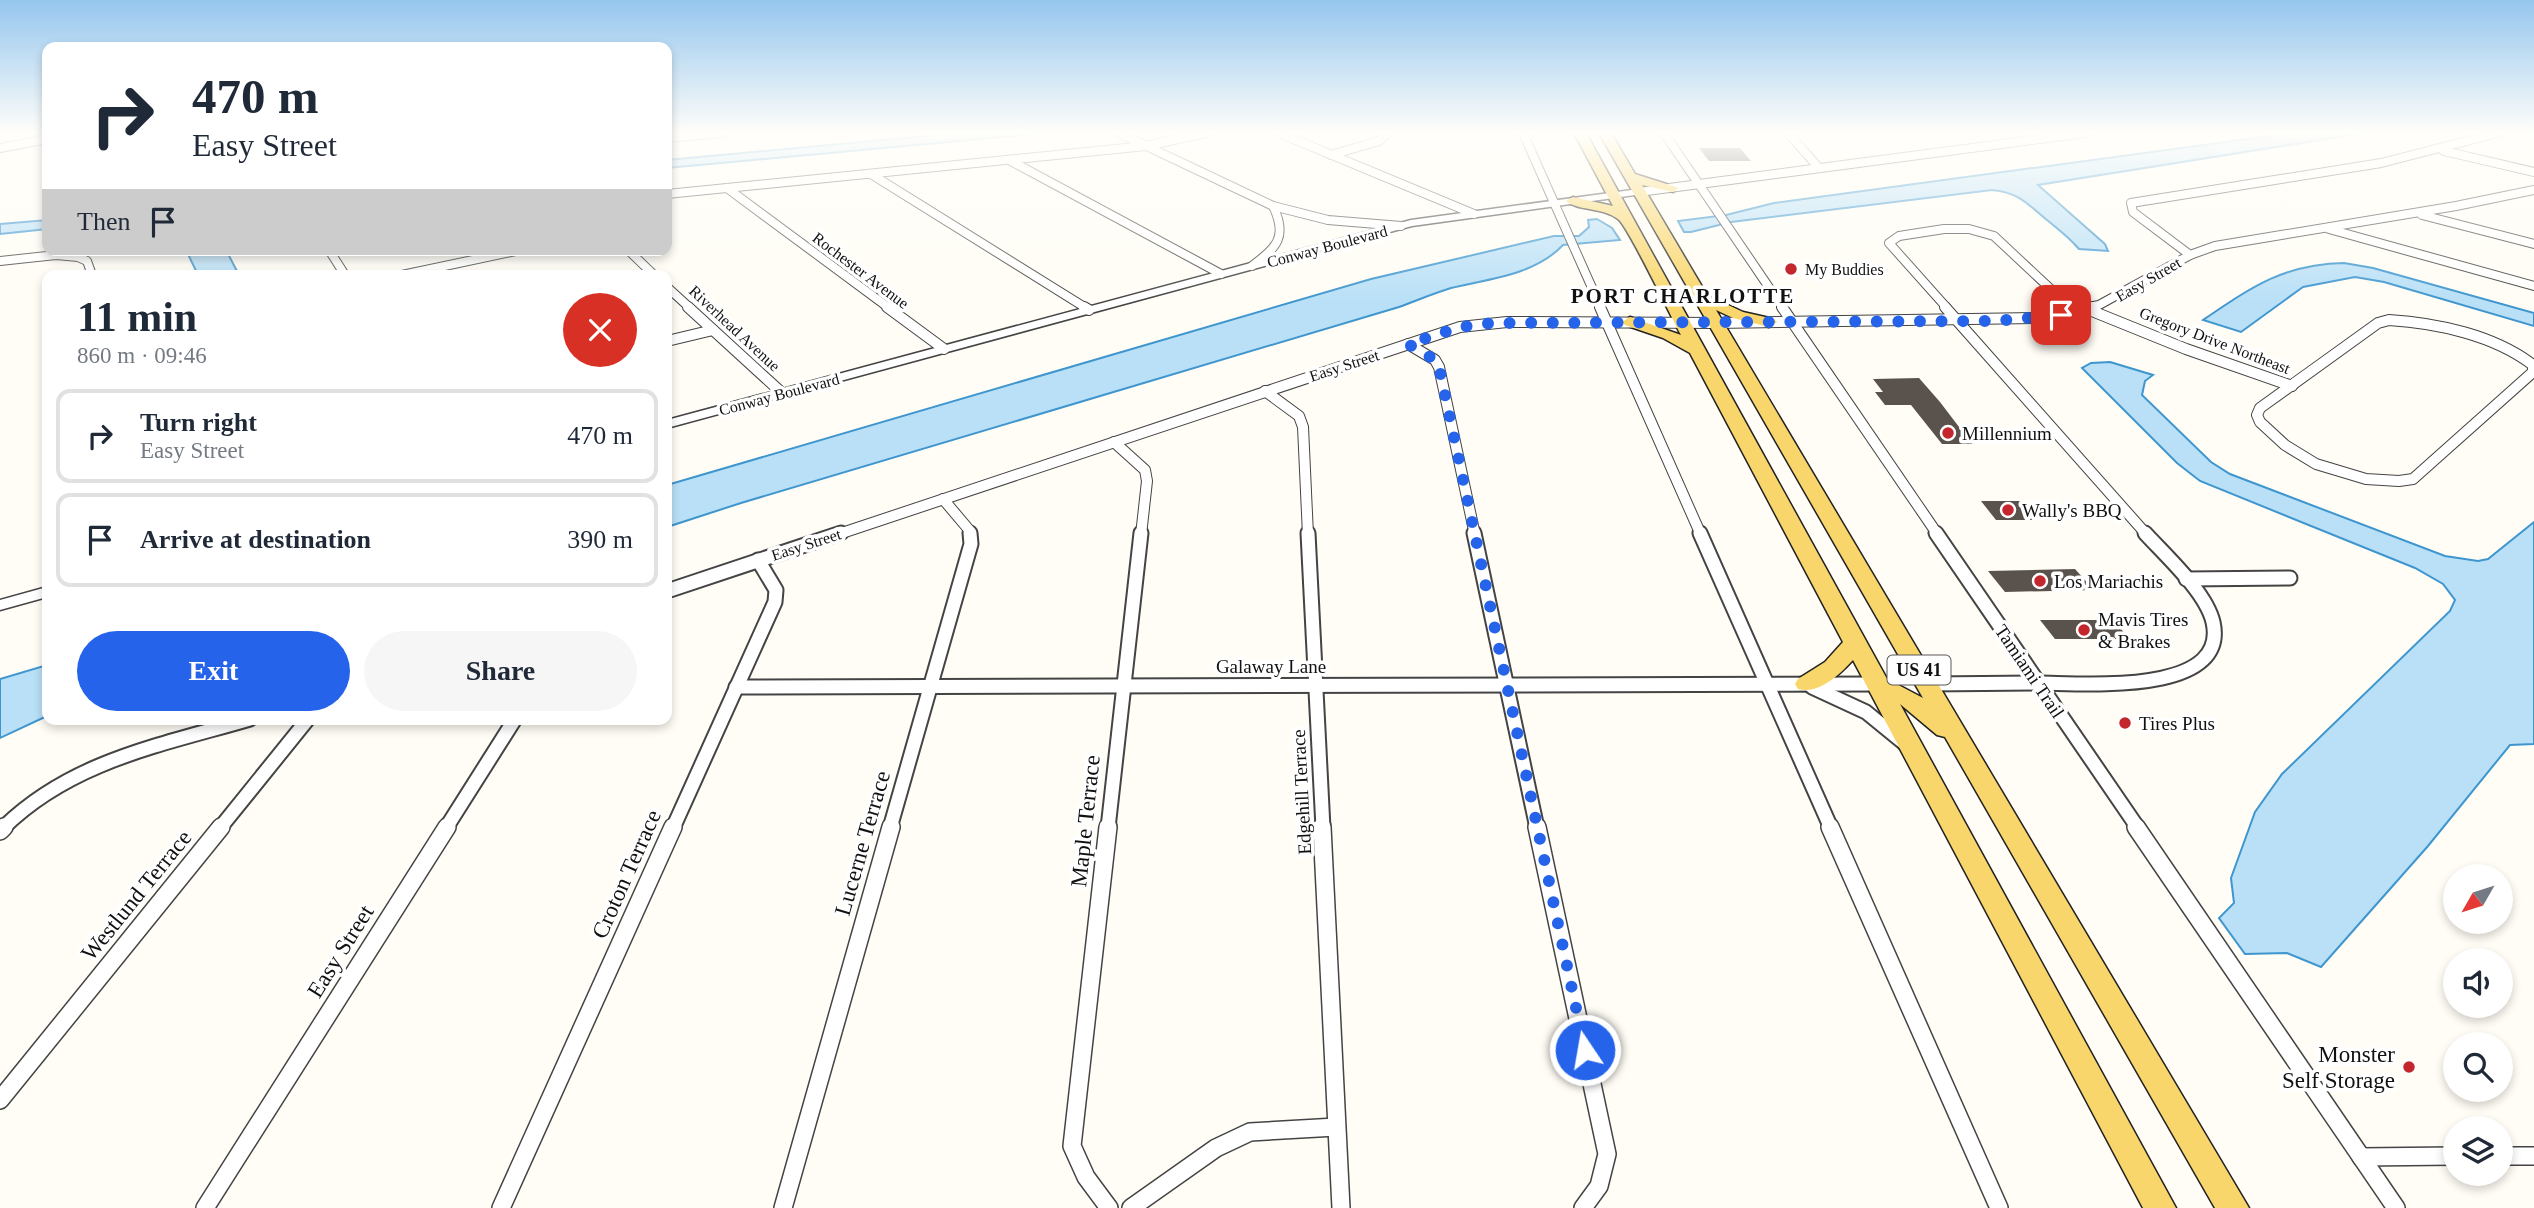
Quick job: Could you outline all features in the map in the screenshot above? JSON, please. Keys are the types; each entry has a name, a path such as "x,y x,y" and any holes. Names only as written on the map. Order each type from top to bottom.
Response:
{"main road":[{"path":"1578,200 1609,189"},
{"name":"US 41","path":"1610,189 2160,1208"},
{"name":"US 41","path":"1637,189 2233,1208"},
{"path":"1578,200 1601,205 1625,217"},
{"path":"1630,322 1660,310 1669,298"},
{"path":"1701,298 1738,315 1769,322"},
{"path":"1630,322 1669,335 1697,350"},
{"path":"1731,348 1738,335 1769,322"},
{"path":"1806,684 1839,664 1855,642"},
{"path":"1877,684 1893,688 1913,700 1962,744"}],"street":[{"path":"672,194 713,189"},
{"name":"Rochester Avenue","path":"729,189 944,349"},
{"path":"896,189 1089,310"},
{"path":"1064,189 1221,274"},
{"path":"1238,189 1273,206 1328,220 1401,226"},
{"path":"1414,189 1474,214"},
{"path":"1548,189 1999,1208"},
{"name":"Tamiami Trail","path":"1703,189 2396,1208"},
{"path":"2190,255 2133,212 2131,203 2217,189"},
{"name":"Easy Street","path":"672,589 1460,327 1484,323 2010,320 2075,312 2115,299 2190,255 2224,244 2415,213 2534,190"},
{"name":"Conway Boulevard","path":"672,423 1401,226 1578,200"},
{"path":"1252,266 1270,251 1282,233 1282,223 1273,206"},
{"path":"2415,213 2534,244"},
{"path":"1927,684 2145,682 2184,672 2207,653 2213,642 2215,629 2205,603 2186,579 1889,243 1891,239 1910,234 1955,228 1994,236 2075,312"},
{"path":"2323,228 2534,286"},
{"path":"0,261 70,256 83,258 89,263 91,270"},
{"path":"426,270 492,256"},
{"path":"634,256 649,270"},
{"name":"Riverhead Avenue","path":"672,291 782,393"},
{"name":"Gregory Drive Northeast","path":"2087,309 2186,349 2292,386"},
{"path":"2389,320 2419,323 2498,345 2527,358 2533,365 2533,372 2413,479 2401,482 2374,481 2345,473 2304,458 2289,448 2260,422 2257,415 2260,408 2292,386 2378,323 2389,320"},
{"path":"672,340 713,330"},
{"path":"1408,344 1435,360 1439,367 1606,1154 1599,1186 1583,1208"},
{"name":"Edgehill Terrace","path":"1265,391 1299,416 1303,426 1341,1208"},
{"name":"Maple Terrace","path":"1109,1208 1086,1177 1072,1146 1147,481 1145,470 1114,442"},
{"name":"Lucerne Terrace","path":"783,1208 971,544 970,531 943,499"},
{"name":"Croton Terrace","path":"500,1208 775,602 776,590 758,561"},
{"path":"2186,579 2290,578"},
{"path":"0,604 42,593"},
{"name":"Galaway Lane","path":"1806,684 1866,712 1910,748"},
{"name":"Galaway Lane","path":"736,687 1877,684"},
{"path":"0,831 36,797 67,779 101,765 231,725"},
{"name":"Westlund Terrace","path":"0,1100 303,725"},
{"name":"Easy Street","path":"205,1208 511,725"},
{"path":"1130,1208 1216,1148 1250,1132 1336,1127"},
{"path":"2361,1157 2443,1156"},
{"path":"2513,1156 2534,1156"}],"water":[{"path":"1875,189 2043,189 2105,244 2108,251 2079,249 2025,201 1992,190 1731,222 1691,232 1684,232 1678,221 1726,215 1774,203"},
{"path":"1597,219 1612,228 1620,240 1563,245 1539,263 1510,274 1451,288 1399,307 672,525 672,484 1371,279 1554,236 1579,236 1589,227 1588,220"},
{"path":"42,220 42,230 0,234 0,224"},
{"path":"189,256 229,256 236,270 196,270"},
{"path":"2344,263 2373,268 2534,313 2534,326 2384,282 2355,277 2303,287 2241,332 2203,320 2270,279 2304,268"},
{"path":"2110,362 2153,375 2145,381 2142,395 2211,462 2230,474 2445,556 2478,561 2488,559 2534,522 2534,744 2510,745 2428,846 2321,967 2287,953 2245,954 2219,918 2234,903 2231,878 2255,812 2282,774 2450,611 2455,600 2443,584 2415,568 2200,481 2177,463 2082,368 2091,363"},
{"path":"42,666 42,718 0,738 0,679"}],"building":[{"path":"1919,378 1972,444 1942,444 1911,405 1885,405 1875,392 1883,392 1873,379"},
{"name":"Wally's BBQ","path":"1981,501 2020,501 2036,520 1996,520"},
{"name":"Los Mariachis","path":"2075,569 2094,590 2005,592 1988,571"},
{"name":"Mavis Tires & Brakes","path":"2040,620 2114,620 2129,639 2055,639"}],"place":[{"name":"My Buddies","path":"1791,269"},
{"name":"Millennium","path":"1948,433"},
{"name":"Wally's BBQ","path":"2008,510"},
{"name":"Los Mariachis","path":"2040,581"},
{"name":"Mavis Tires & Brakes","path":"2084,630"},
{"name":"Tires Plus","path":"2125,723"},
{"name":"Monster Self Storage","path":"2409,1067"}],"district":[{"name":"PORT CHARLOTTE","path":"1683,296"}],"route":[{"path":"1585,1050 1439,367 1435,360 1408,344 1460,327 1492,323 1996,321 2061,315"}]}
